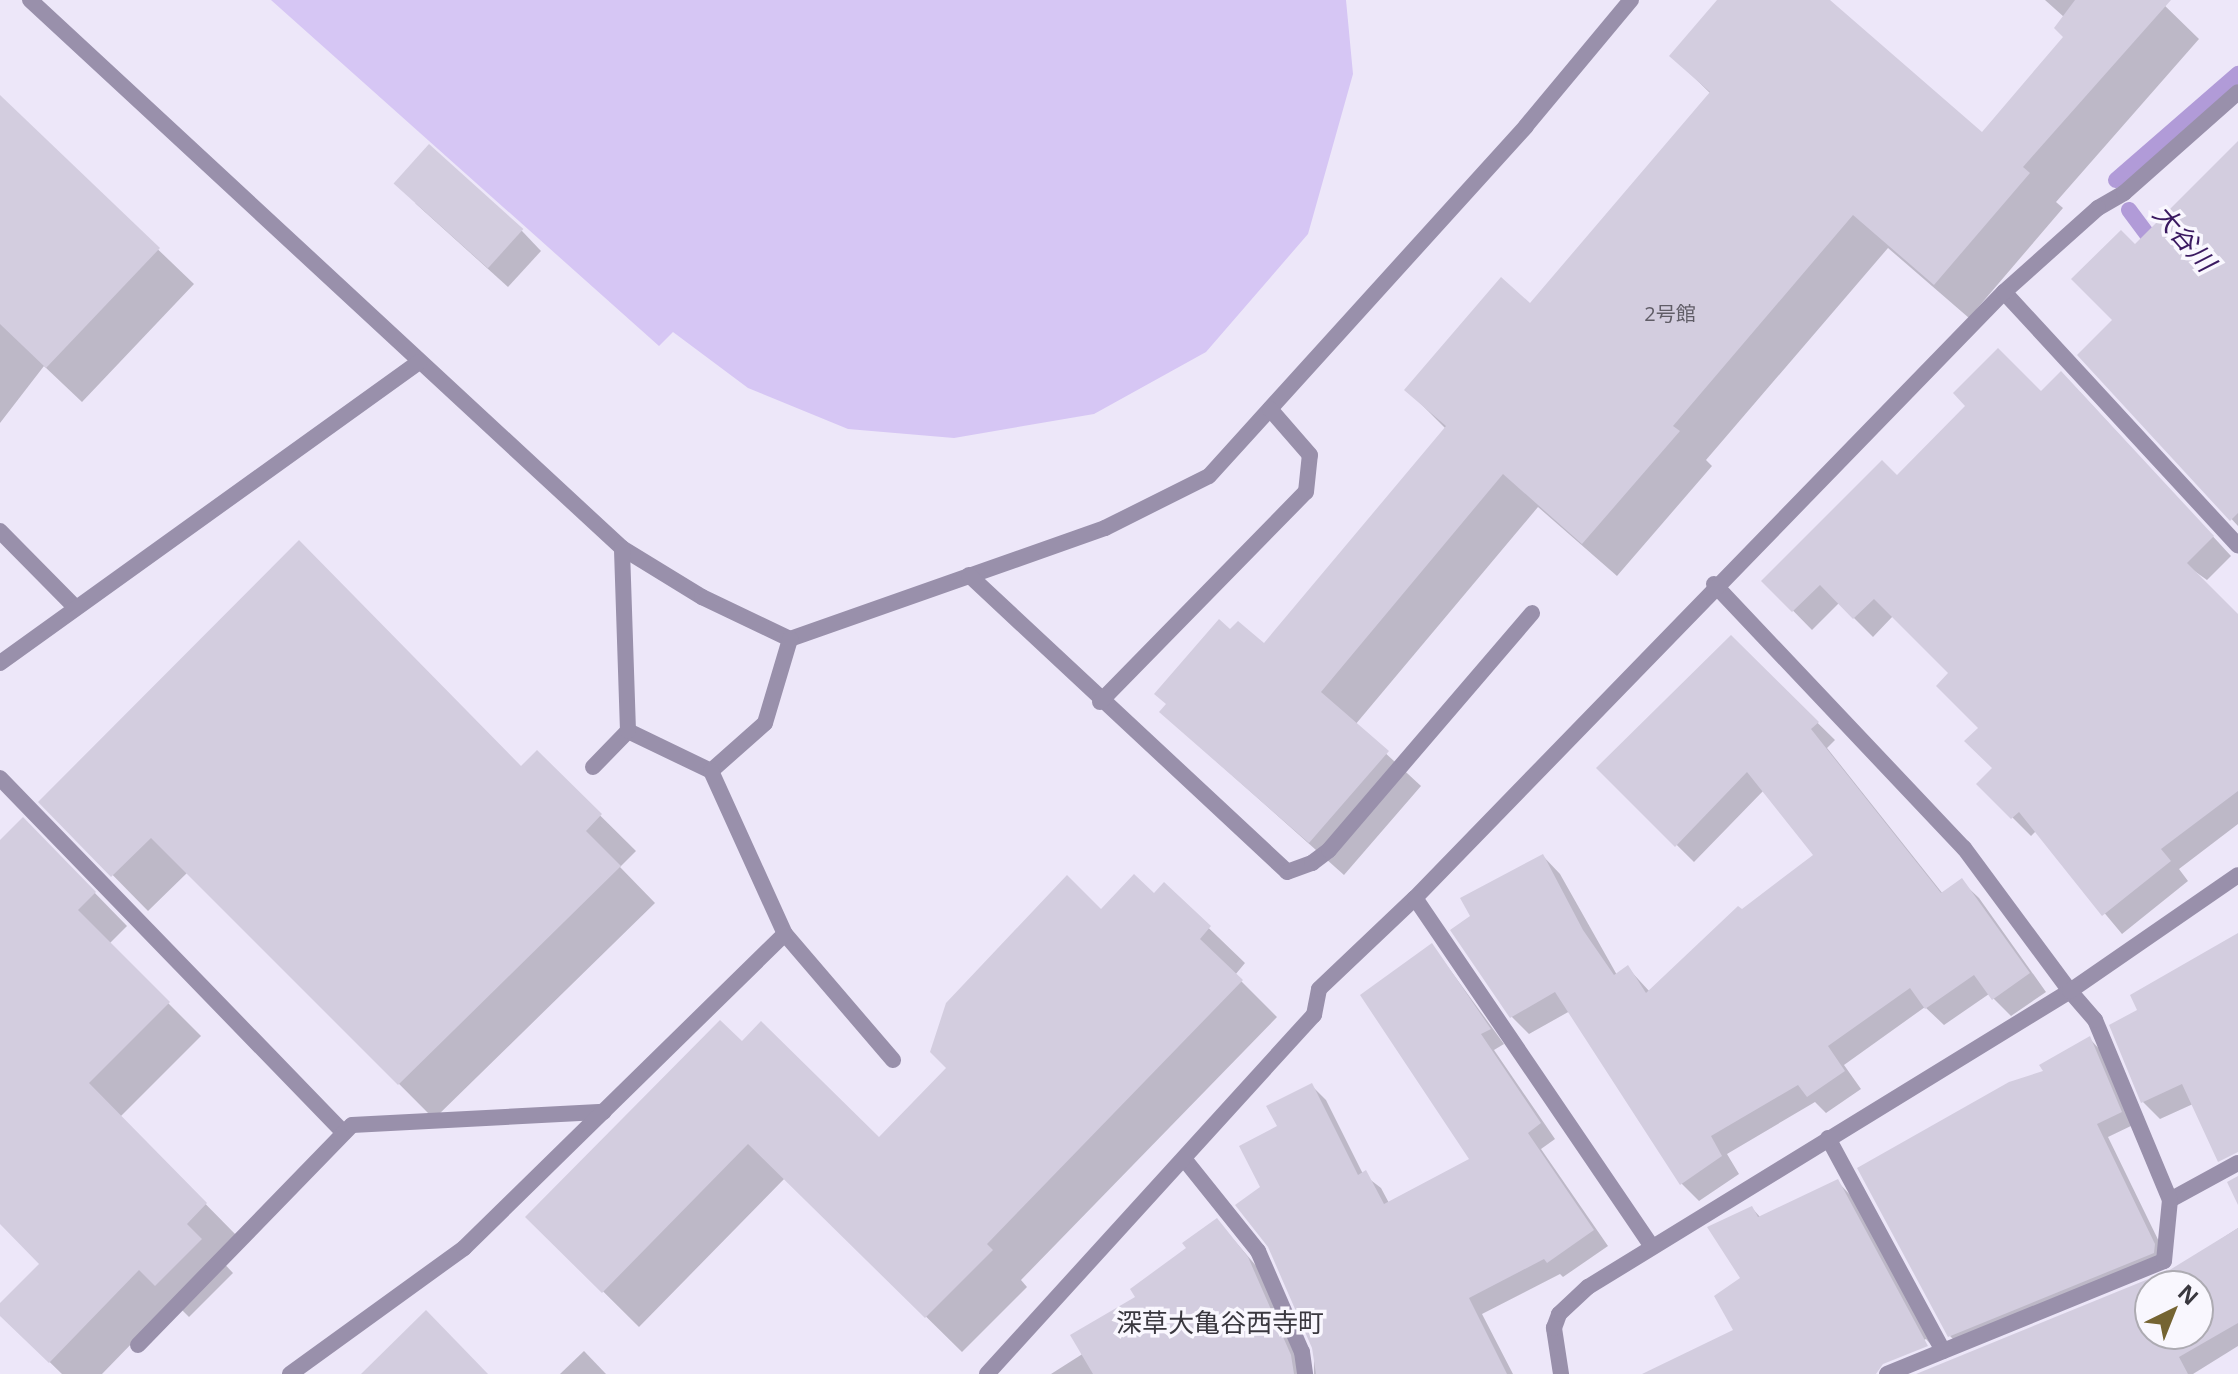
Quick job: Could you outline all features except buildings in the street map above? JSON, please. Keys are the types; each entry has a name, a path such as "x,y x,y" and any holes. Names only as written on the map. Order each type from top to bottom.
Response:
{"street":[{"path":"30,0 622,548 702,597 790,639 1105,528 1209,476 1526,126 1631,0"},
{"path":"987,1374 1314,1015 1319,989 1415,898 1714,584 2004,292 2098,208 2124,193 2238,92"},
{"path":"2004,292 2238,546"},
{"path":"0,663 419,362"},
{"path":"1100,702 1306,492 1310,455 1270,409"},
{"path":"0,531 76,608"},
{"path":"593,767 628,731 622,548"},
{"path":"969,575 1100,702 1287,872 1312,863 1329,850 1532,613"},
{"path":"1714,584 1964,848 2095,1020 2170,1200 2164,1261 1887,1374"},
{"path":"711,771 765,723 790,639"},
{"path":"628,731 711,771 785,934 893,1060"},
{"path":"0,778 344,1133"},
{"path":"1561,1374 1554,1338 1559,1314 1573,1298 1651,1245 2070,991 2238,875"},
{"path":"1415,898 1651,1245"},
{"path":"290,1374 464,1248 785,934"},
{"path":"138,1345 352,1125 604,1112"},
{"path":"1828,1138 1943,1351"},
{"path":"1185,1160 1258,1251 1302,1352 1305,1374"},
{"path":"2170,1200 2238,1163"}],"shaded area":[{"path":"271,0 1346,0 1353,74 1308,234 1206,352 1094,414 954,438 848,429 748,388 673,332 659,346"}],"waterway":[{"name":"大谷川","path":"2116,180 2238,74"},
{"name":"大谷川","path":"2129,210 2158,249"}],"district":[{"name":"深草大亀谷西寺町","path":"1220,1323"}]}
